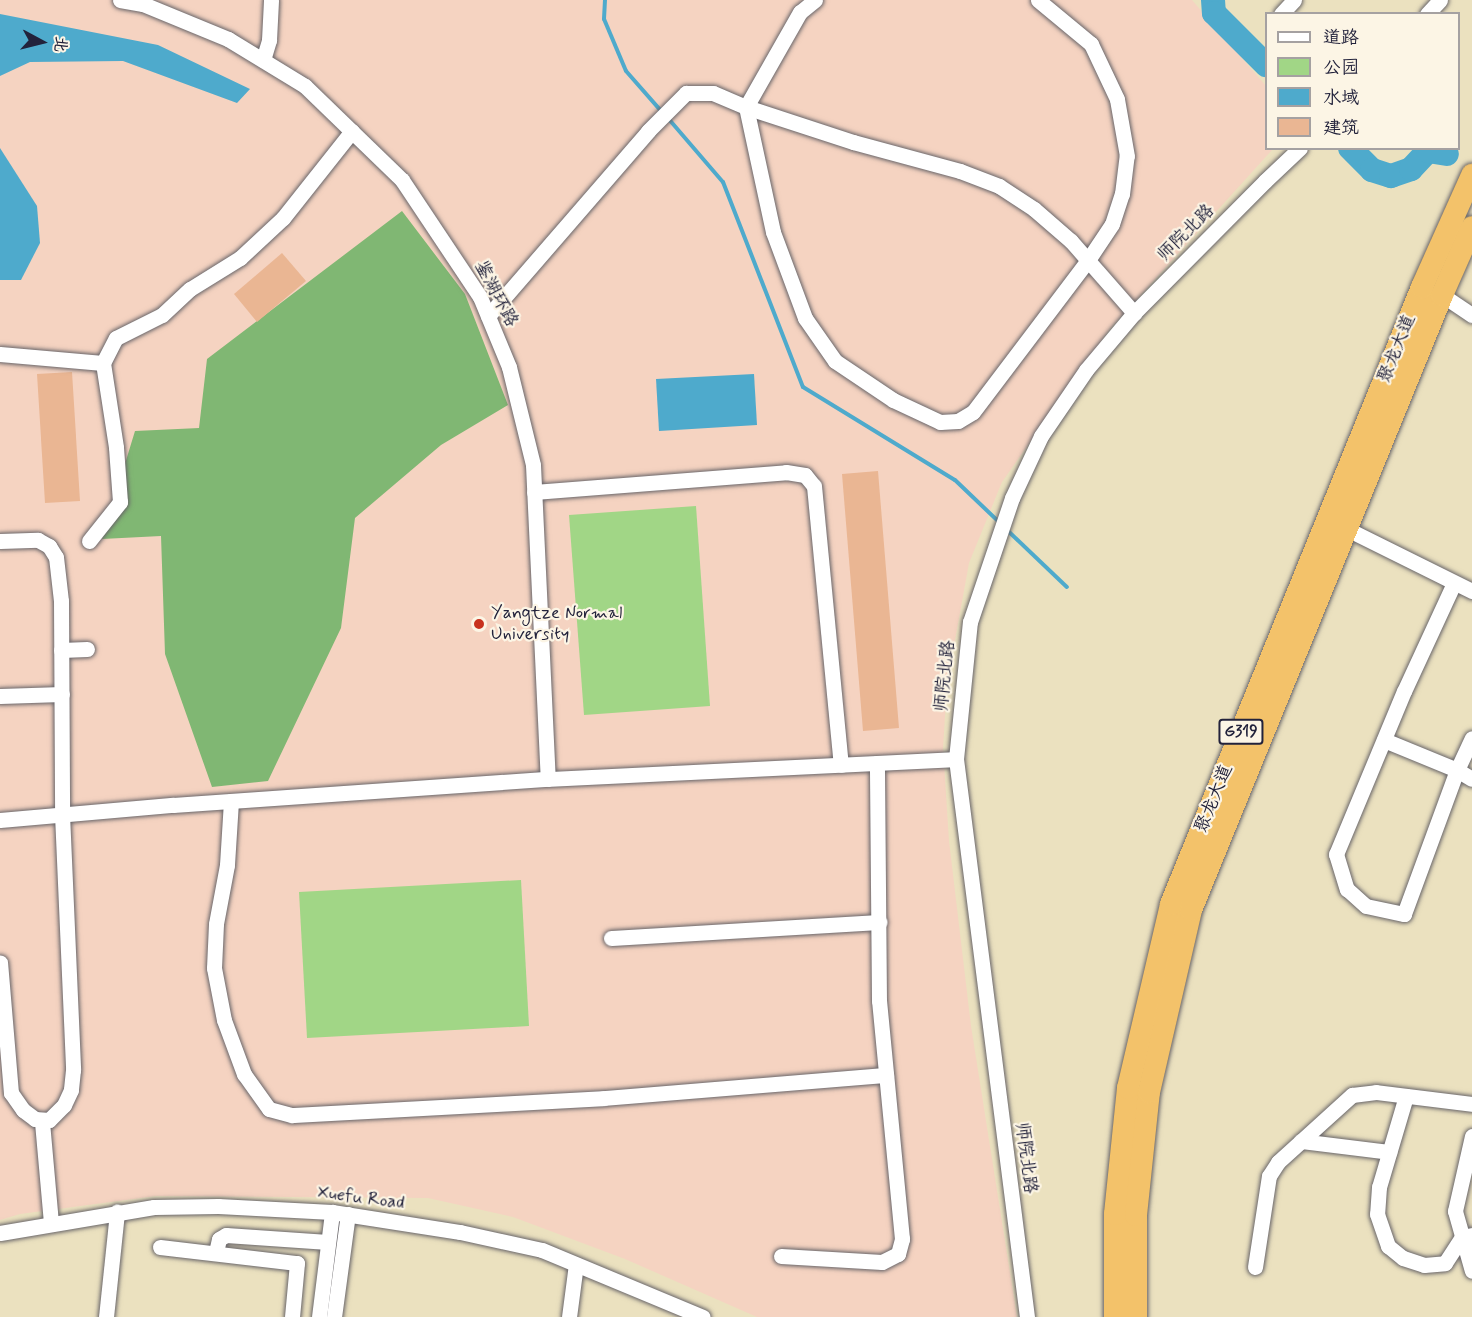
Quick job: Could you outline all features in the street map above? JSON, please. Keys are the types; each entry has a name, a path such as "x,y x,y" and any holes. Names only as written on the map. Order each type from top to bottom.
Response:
{"highway":[{"name":"聚龙大道","path":"1115,1317 1115,1214 1128,1088 1171,904 1422,287 1472,175"},
{"name":"聚龙大道","path":"1136,1317 1136,1215 1149,1092 1191,910 1442,295 1469,242"}],"street":[{"name":"鉴湖环路","path":"120,0 143,4 206,30 305,86 402,180 480,297 509,367 533,465 548,779"},
{"path":"262,60 269,40 271,0"},
{"path":"815,0 800,12 746,107 773,232 805,318 835,361 893,400 940,422 958,421 973,412 1088,260 1112,224 1122,194 1126,156 1118,99 1091,44 1038,0"},
{"path":"1283,12 1293,0"},
{"path":"1429,12 1440,0"},
{"path":"488,316 648,131 686,93 712,93 746,107 852,142 960,171 999,186 1034,209 1071,241 1134,313"},
{"path":"89,541 120,502 116,447 103,363 116,338 162,315 190,289 240,258 284,218 352,131"},
{"name":"师院北路","path":"1027,1317 956,759 970,622 992,551 1012,498 1041,436 1086,370 1134,313 1298,150"},
{"path":"1442,295 1472,315"},
{"path":"0,354 103,363"},
{"path":"534,492 786,472 805,475 814,486 841,765"},
{"path":"1347,529 1472,582"},
{"path":"1347,529 1472,591"},
{"path":"0,541 38,540 49,546 56,557 61,601 62,813 73,1070 71,1090 64,1105 49,1120 42,1122 34,1119 23,1110 11,1093 0,962"},
{"path":"1454,583 1336,854 1347,889 1366,906 1404,914 1456,770 1472,738"},
{"path":"62,650 87,649"},
{"path":"0,696 62,694"},
{"path":"1384,740 1472,779"},
{"path":"0,820 62,813 548,779 956,759"},
{"path":"782,1256 882,1262 898,1254 902,1239 879,1001 877,763"},
{"path":"231,801 227,865 216,924 214,968 224,1020 244,1074 269,1109 292,1115 603,1098 886,1075"},
{"path":"611,938 880,922"},
{"path":"1255,1267 1269,1176 1278,1162 1352,1095 1377,1092 1472,1104"},
{"path":"1406,1096 1379,1187 1377,1214 1388,1246 1403,1258 1424,1265 1445,1263 1467,1236"},
{"path":"42,1122 51,1223"},
{"path":"1472,1136 1455,1211 1467,1236 1472,1271"},
{"path":"1301,1141 1389,1152"},
{"name":"Xuefu Road","path":"0,1233 154,1207 218,1206 332,1212 470,1234 542,1250 703,1317"},
{"path":"106,1317 117,1212"},
{"path":"319,1317 332,1212"},
{"path":"334,1317 348,1214"},
{"path":"216,1252 219,1239 226,1235 328,1242"},
{"path":"292,1317 300,1239"},
{"path":"160,1247 297,1263"},
{"path":"569,1317 576,1264"}],"shaded area":[{"name":"Yangtze Normal University","path":"0,0 1192,0 1265,85 1265,150 1272,150 1109,330 1002,482 969,563 947,684 943,748 949,841 971,1026 1017,1317 757,1317 625,1259 513,1217 428,1198 156,1196 20,1214 0,1220"}],"green space":[{"path":"402,211 465,294 508,405 441,445 355,518 341,628 268,781 212,787 165,654 161,536 102,539 135,431 199,428 207,359"},
{"path":"696,506 710,706 584,715 569,515"},
{"path":"521,880 529,1026 307,1038 299,892"}],"water":[{"path":"0,14 158,45 250,89 237,103 123,61 30,62 0,76"},
{"path":"0,148 37,206 40,243 21,280 0,280"},
{"path":"754,374 757,425 659,431 656,379"}],"building":[{"path":"282,253 306,281 257,322 234,294"},
{"path":"72,372 80,501 45,503 37,374"},
{"path":"878,471 899,728 863,731 842,474"}],"waterway":[{"path":"605,0 604,19 626,71 662,112"},
{"path":"1213,0 1214,13 1265,64"},
{"path":"667,117 723,182 803,387 955,480 999,522"},
{"path":"1352,150 1372,170 1391,176 1411,169 1428,151 1447,154"},
{"path":"1006,529 1067,587"}],"place":[{"name":"Yangtze Normal University","path":"479,624"}]}
